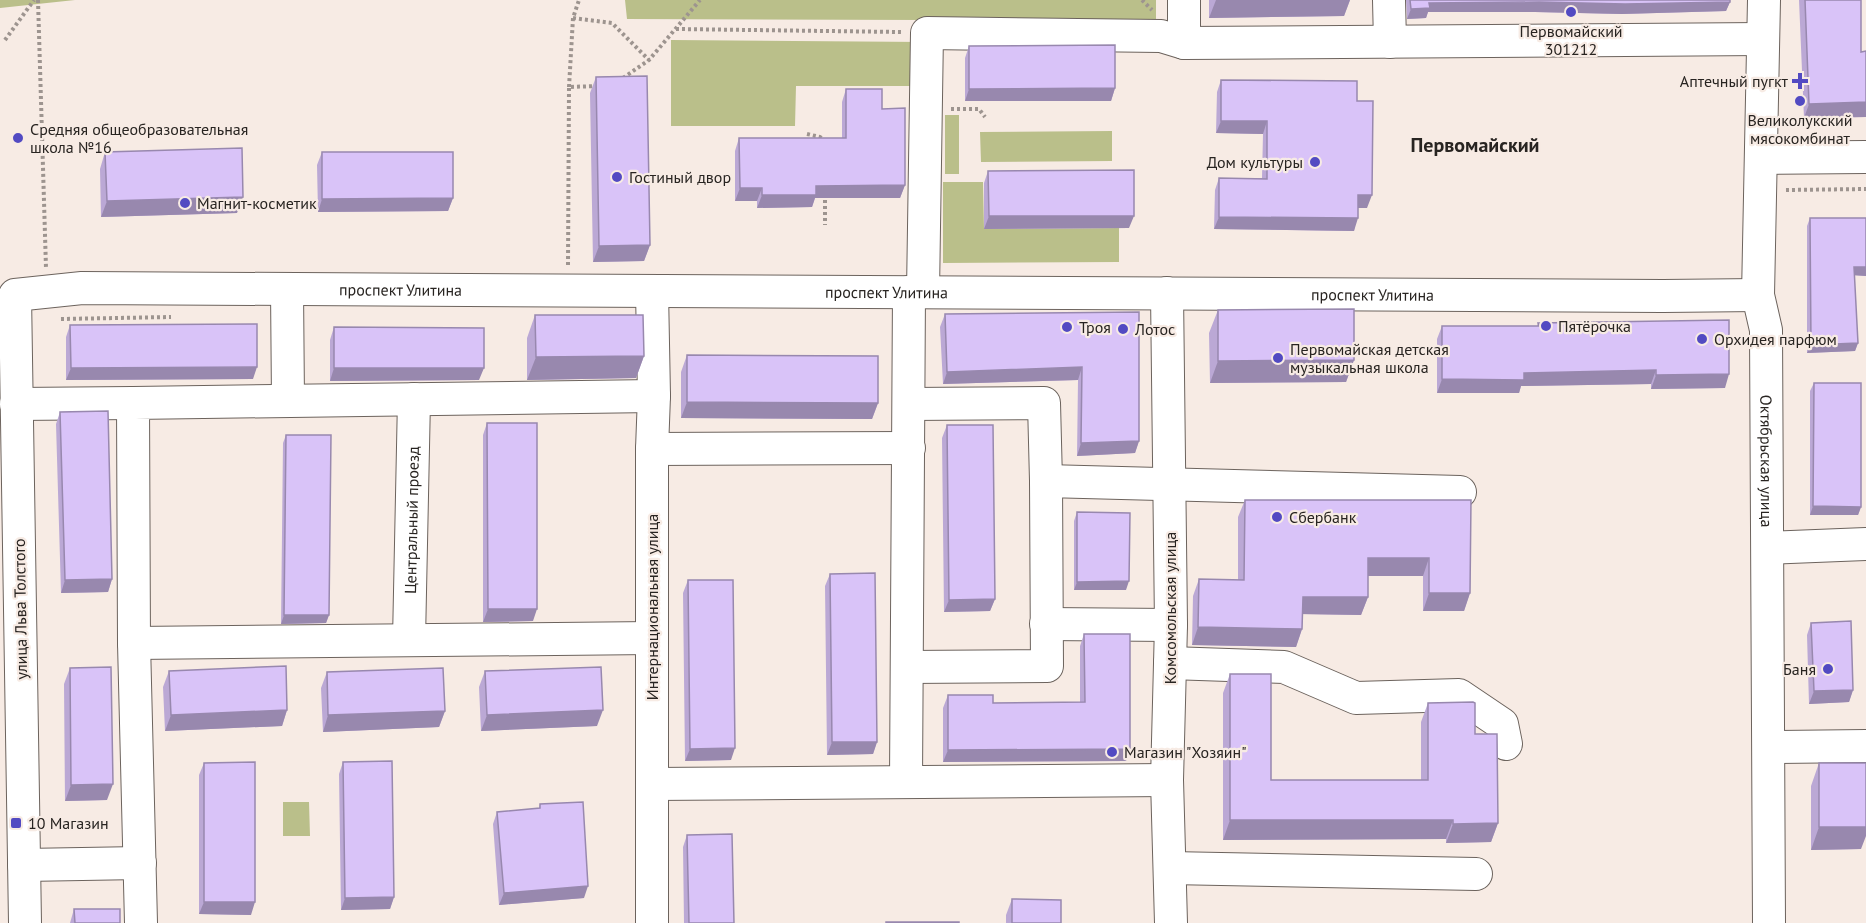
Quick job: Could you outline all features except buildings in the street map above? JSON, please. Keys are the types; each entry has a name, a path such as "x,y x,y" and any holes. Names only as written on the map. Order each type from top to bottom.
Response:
{"street":[{"path":"1184,0 1184,43"},
{"path":"1389,0 1390,42"},
{"name":"Октябрьская улица","path":"1764,0 1758,295 1766,330 1769,923"},
{"path":"906,782 909,404 926,109 927,33 1161,36 1184,43 1763,39"},
{"path":"1761,158 1866,157"},
{"name":"проспект Улитина","path":"15,296 82,288 1758,295"},
{"path":"287,289 288,401"},
{"name":"Интернациональная улица","path":"652,291 654,396 652,923"},
{"name":"Комсомольская улица","path":"1167,293 1171,624 1167,780 1171,923"},
{"name":"улица Льва Толстого","path":"15,296 16,404 11,750 24,865 25,923"},
{"path":"16,404 654,396"},
{"name":"Центральный проезд","path":"409,640 414,399"},
{"path":"133,403 134,643 141,923"},
{"path":"907,667 1047,666 1044,403 909,404"},
{"path":"652,449 909,448"},
{"path":"1046,481 1460,492"},
{"path":"1768,548 1866,544"},
{"path":"1046,624 1171,624"},
{"path":"134,643 652,638"},
{"path":"1170,663 1284,667 1356,698 1459,695 1502,724 1506,744"},
{"path":"1769,747 1866,746"},
{"path":"652,784 1167,780"},
{"path":"24,865 140,863"},
{"path":"1170,868 1476,874"}],"path":[{"path":"4,40 36,0"},
{"path":"36,0 46,271"},
{"path":"568,290 569,87 573,18 579,0"},
{"path":"619,80 649,60 700,0"},
{"path":"573,18 612,23 649,60"},
{"path":"676,28 927,33"},
{"path":"569,87 605,86"},
{"path":"926,109 979,109 985,117"},
{"path":"807,134 824,140 825,154"},
{"path":"825,189 825,225"},
{"path":"1781,190 1866,189"}],"green space":[{"path":"0,0 75,0 0,8"},
{"path":"625,0 1156,0 1156,28 927,20 627,19"},
{"path":"671,40 924,42 924,86 796,86 795,126 671,126"},
{"path":"945,115 959,115 959,174 945,174"},
{"path":"1112,131 1112,161 981,162 980,132"},
{"path":"943,182 983,182 984,229 1119,228 1119,262 943,263"},
{"path":"283,802 309,802 310,836 283,836"}],"place":[{"name":"Первомайский 301212","path":"1571,12"},
{"name":"Аптечный пугкт","path":"1800,81"},
{"name":"Великолукский мясокомбинат","path":"1800,101"},
{"name":"Средняя общеобразовательная школа №16","path":"18,138"},
{"name":"Дом культуры","path":"1315,162"},
{"name":"Гостиный двор","path":"617,177"},
{"name":"Магнит-косметик","path":"185,203"},
{"name":"Пятёрочка","path":"1546,326"},
{"name":"Троя","path":"1067,327"},
{"name":"Лотос","path":"1123,329"},
{"name":"Орхидея парфюм","path":"1702,339"},
{"name":"Первомайская детская музыкальная школа","path":"1278,358"},
{"name":"Сбербанк","path":"1277,517"},
{"name":"Баня","path":"1828,669"},
{"name":"Магазин \"Хозяин\"","path":"1112,752"},
{"name":"10 Магазин","path":"16,823"}],"district":[{"name":"Первомайский","path":"1475,145"}]}
